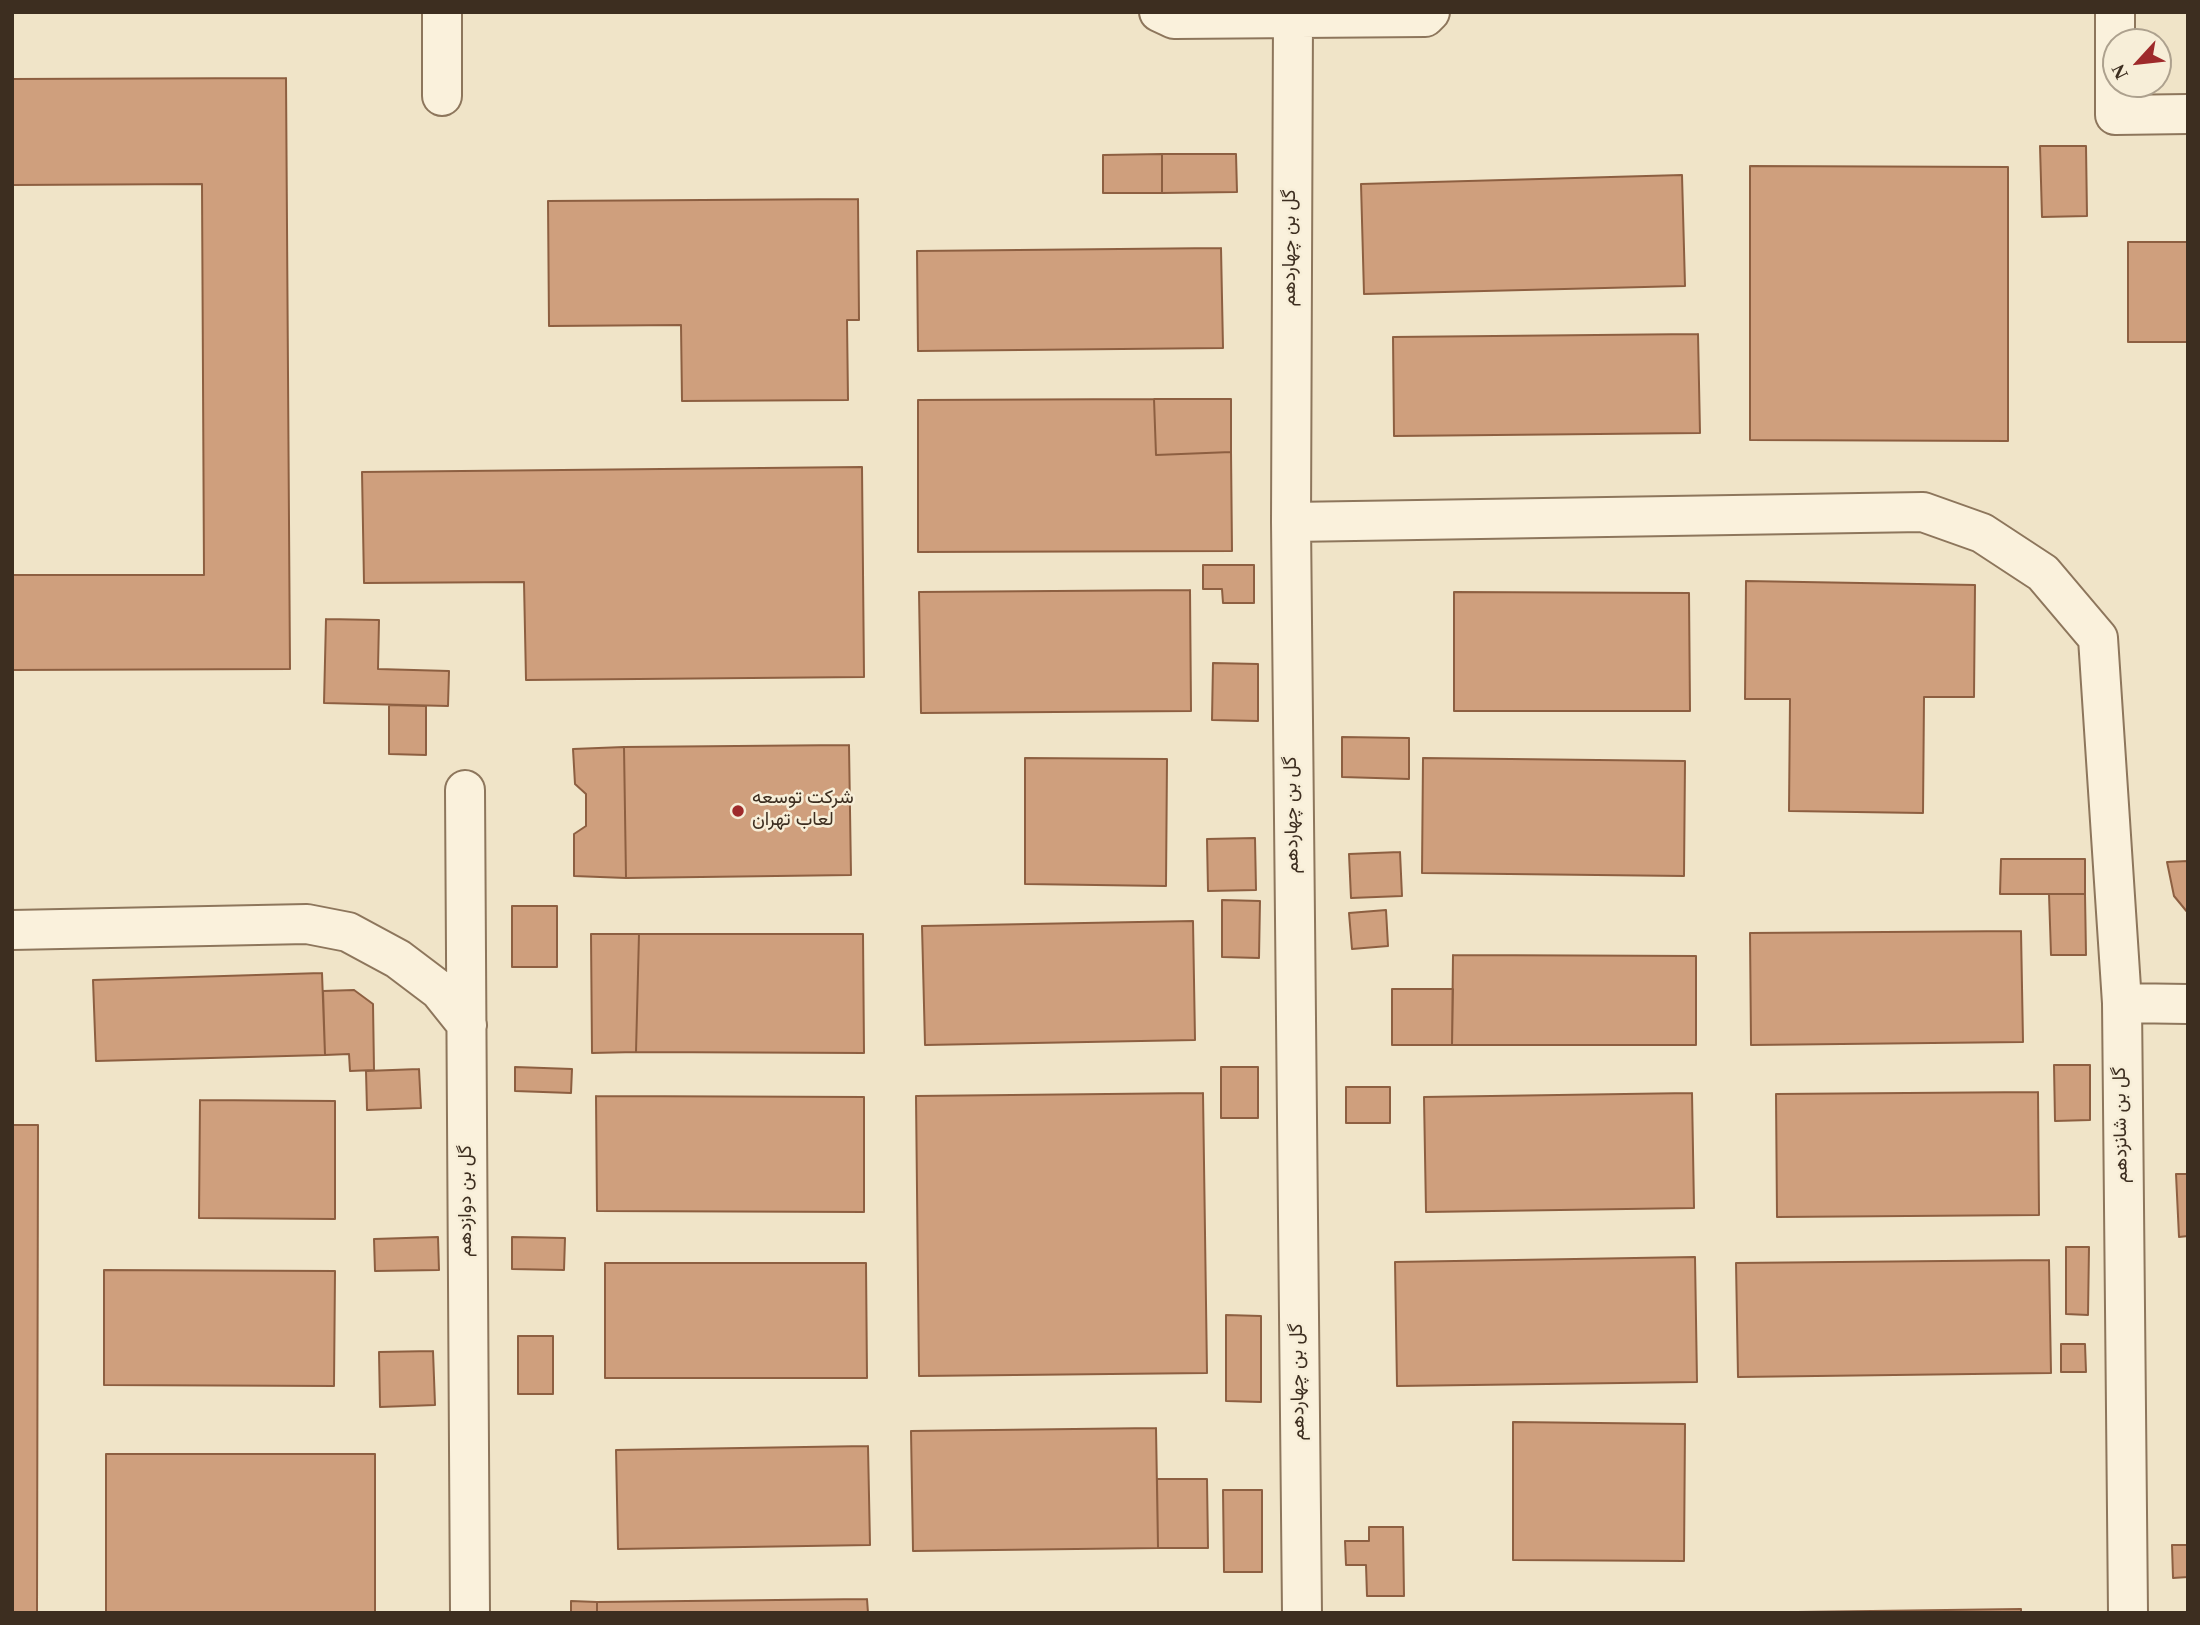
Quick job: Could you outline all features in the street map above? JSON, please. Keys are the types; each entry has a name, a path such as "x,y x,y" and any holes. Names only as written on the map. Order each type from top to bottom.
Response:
{"street":[{"path":"442,12 442,96"},
{"path":"1159,12 1174,19 1425,17 1430,12"},
{"path":"2115,12 2115,116 2188,114"},
{"name":"گل بن چهاردهم","path":"1293,18 1290,522 1302,1613"},
{"name":"گل بن شانزدهم","path":"1290,522 1923,512 1982,533 2043,573 2098,638 2122,1003 2128,1613"},
{"name":"گل بن دوازدهم","path":"465,790 470,1613"},
{"path":"12,930 307,924 348,932 398,959 439,990 467,1025"},
{"path":"2122,1003 2188,1004"}],"building":[{"path":"286,78 290,669 12,670 12,575 204,575 202,184 12,185 12,79"},
{"path":"2040,146 2086,146 2087,216 2042,217"},
{"path":"1162,154 1236,154 1237,192 1162,193"},
{"path":"1162,154 1162,193 1103,193 1103,155"},
{"path":"1750,166 2008,167 2008,441 1750,440"},
{"path":"1682,175 1685,286 1364,294 1361,184"},
{"path":"858,199 859,320 847,320 848,400 682,401 681,325 549,326 548,201"},
{"path":"2128,242 2188,242 2188,342 2128,342"},
{"path":"1221,248 1223,348 918,351 917,251"},
{"path":"1698,334 1700,433 1394,436 1393,337"},
{"path":"1154,399 1231,399 1231,452 1156,455"},
{"path":"1154,399 1156,455 1231,452 1232,551 918,552 918,400"},
{"path":"862,467 864,677 526,680 524,582 364,583 362,472"},
{"path":"1203,565 1254,565 1254,603 1223,603 1222,589 1203,589"},
{"path":"1746,581 1975,585 1974,697 1924,697 1923,813 1789,811 1790,699 1745,699"},
{"path":"1190,590 1191,711 921,713 919,592"},
{"path":"1454,592 1689,593 1690,711 1454,711"},
{"path":"326,619 379,620 378,669 449,671 448,706 324,703"},
{"path":"1213,663 1258,664 1258,721 1212,720"},
{"path":"389,705 426,706 426,755 389,754"},
{"path":"1342,737 1409,738 1409,779 1342,777"},
{"name":"شرکت توسعه لعاب تهران","path":"849,745 851,875 626,878 624,747"},
{"path":"624,747 626,878 574,876 574,834 586,826 586,794 575,784 573,749"},
{"path":"1025,758 1167,759 1166,886 1025,884"},
{"path":"1423,758 1685,761 1684,876 1422,873"},
{"path":"1255,838 1256,890 1208,891 1207,839"},
{"path":"1400,852 1402,896 1351,898 1349,854"},
{"path":"2001,859 2085,859 2085,894 2000,894"},
{"path":"2188,861 2188,913 2174,896 2167,862"},
{"path":"2049,894 2085,894 2086,955 2051,955"},
{"path":"1222,900 1260,901 1259,958 1222,957"},
{"path":"512,906 557,906 557,967 512,967"},
{"path":"1386,910 1388,946 1352,949 1349,913"},
{"path":"1193,921 1195,1040 925,1045 922,926"},
{"path":"2021,931 2023,1042 1751,1045 1750,933"},
{"path":"591,934 639,934 636,1052 592,1053"},
{"path":"639,934 863,934 864,1053 636,1052"},
{"path":"1453,955 1696,956 1696,1045 1452,1045"},
{"path":"322,973 325,1055 96,1061 93,980"},
{"path":"1392,989 1453,989 1452,1045 1392,1045"},
{"path":"354,990 373,1004 374,1070 350,1071 349,1054 325,1055 323,991"},
{"path":"2054,1065 2090,1065 2090,1120 2055,1121"},
{"path":"515,1067 572,1069 571,1093 515,1091"},
{"path":"1221,1067 1258,1067 1258,1118 1221,1118"},
{"path":"419,1069 421,1108 367,1110 366,1071"},
{"path":"1346,1087 1390,1087 1390,1123 1346,1123"},
{"path":"2038,1092 2039,1215 1777,1217 1776,1094"},
{"path":"1203,1093 1207,1373 919,1376 916,1096"},
{"path":"1692,1093 1694,1208 1426,1212 1424,1097"},
{"path":"596,1096 864,1097 864,1212 597,1211"},
{"path":"200,1100 335,1101 335,1219 199,1218"},
{"path":"12,1125 38,1125 37,1613 12,1613"},
{"path":"2176,1174 2188,1174 2188,1236 2179,1237"},
{"path":"438,1237 439,1270 375,1271 374,1239"},
{"path":"512,1237 565,1238 564,1270 512,1269"},
{"path":"2066,1247 2089,1247 2088,1315 2066,1314"},
{"path":"1695,1257 1697,1382 1397,1386 1395,1262"},
{"path":"2049,1260 2051,1373 1738,1377 1736,1263"},
{"path":"605,1263 866,1263 867,1378 605,1378"},
{"path":"104,1270 335,1271 334,1386 104,1385"},
{"path":"1226,1315 1261,1316 1261,1402 1226,1401"},
{"path":"518,1336 553,1336 553,1394 518,1394"},
{"path":"2061,1344 2085,1344 2086,1372 2061,1372"},
{"path":"433,1351 435,1405 380,1407 379,1352"},
{"path":"1513,1422 1685,1424 1684,1561 1513,1560"},
{"path":"1156,1428 1158,1548 913,1551 911,1431"},
{"path":"868,1446 870,1545 618,1549 616,1450"},
{"path":"106,1454 375,1454 375,1613 106,1613"},
{"path":"1157,1479 1207,1479 1208,1548 1158,1548"},
{"path":"1223,1490 1262,1490 1262,1572 1224,1572"},
{"path":"1369,1527 1403,1527 1404,1596 1367,1596 1366,1565 1346,1565 1345,1541 1369,1541"},
{"path":"2172,1545 2188,1545 2188,1577 2173,1578"},
{"path":"867,1599 868,1613 597,1613 597,1602"},
{"path":"571,1601 597,1602 597,1613 571,1613"},
{"path":"2021,1609 2021,1613 1722,1613"}],"place":[{"name":"شرکت توسعه لعاب تهران","path":"738,811"}]}
